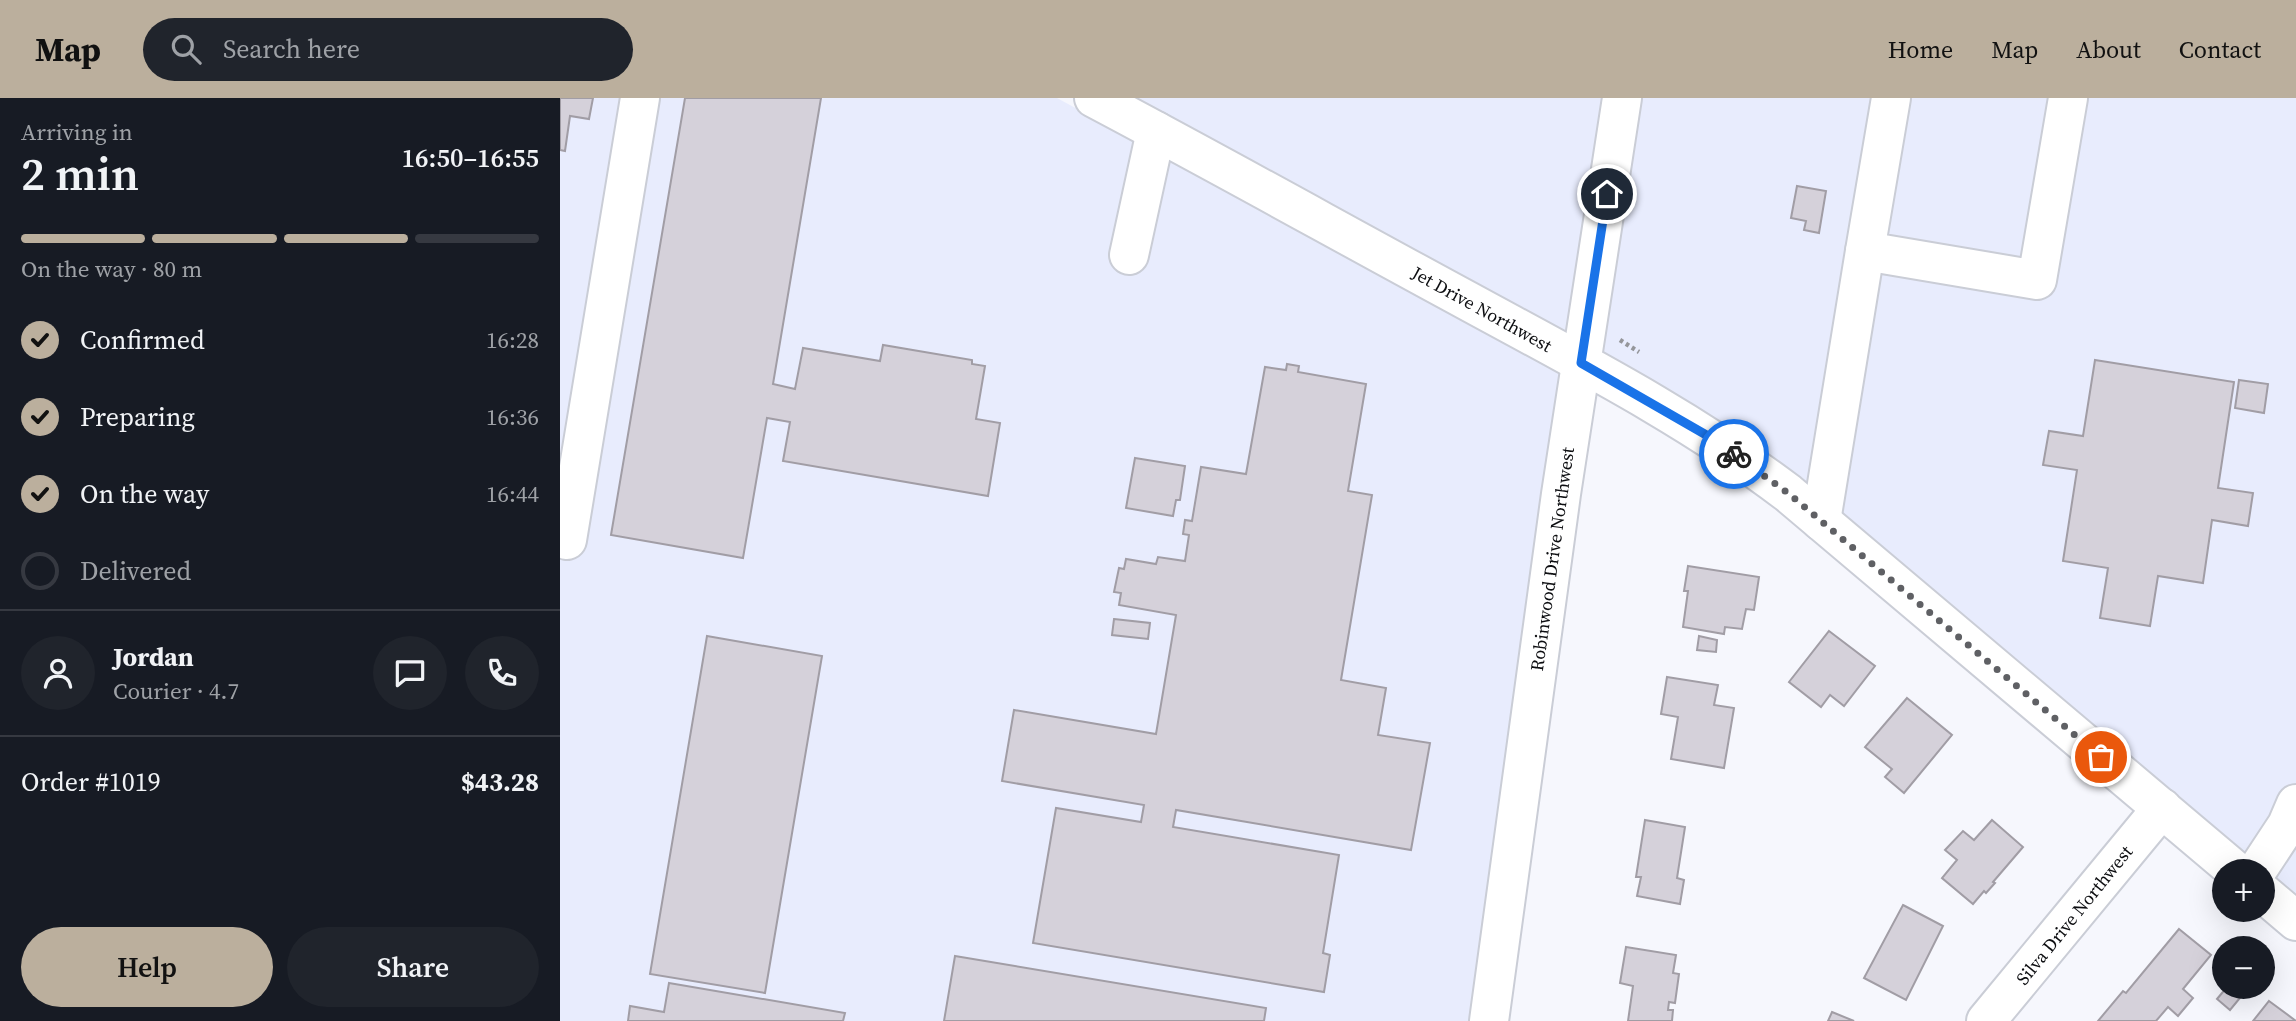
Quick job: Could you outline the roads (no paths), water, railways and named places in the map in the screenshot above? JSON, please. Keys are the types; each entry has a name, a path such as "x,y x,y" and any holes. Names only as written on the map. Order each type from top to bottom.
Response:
{"street":[{"path":"567,540 639,98"},
{"name":"Jet Drive Northwest","path":"1094,98 1581,363 1708,436 1780,486 2222,859"},
{"name":"Robinwood Drive Northwest","path":"1489,1021 1581,363 1622,98"},
{"path":"1821,522 1891,98"},
{"path":"1865,251 2037,280 2068,98"},
{"path":"1129,255 1156,131"},
{"path":"2265,859 2287,825 2296,804"},
{"name":"Silva Drive Northwest","path":"1986,1021 2162,808"},
{"path":"2275,903 2296,921"}]}
